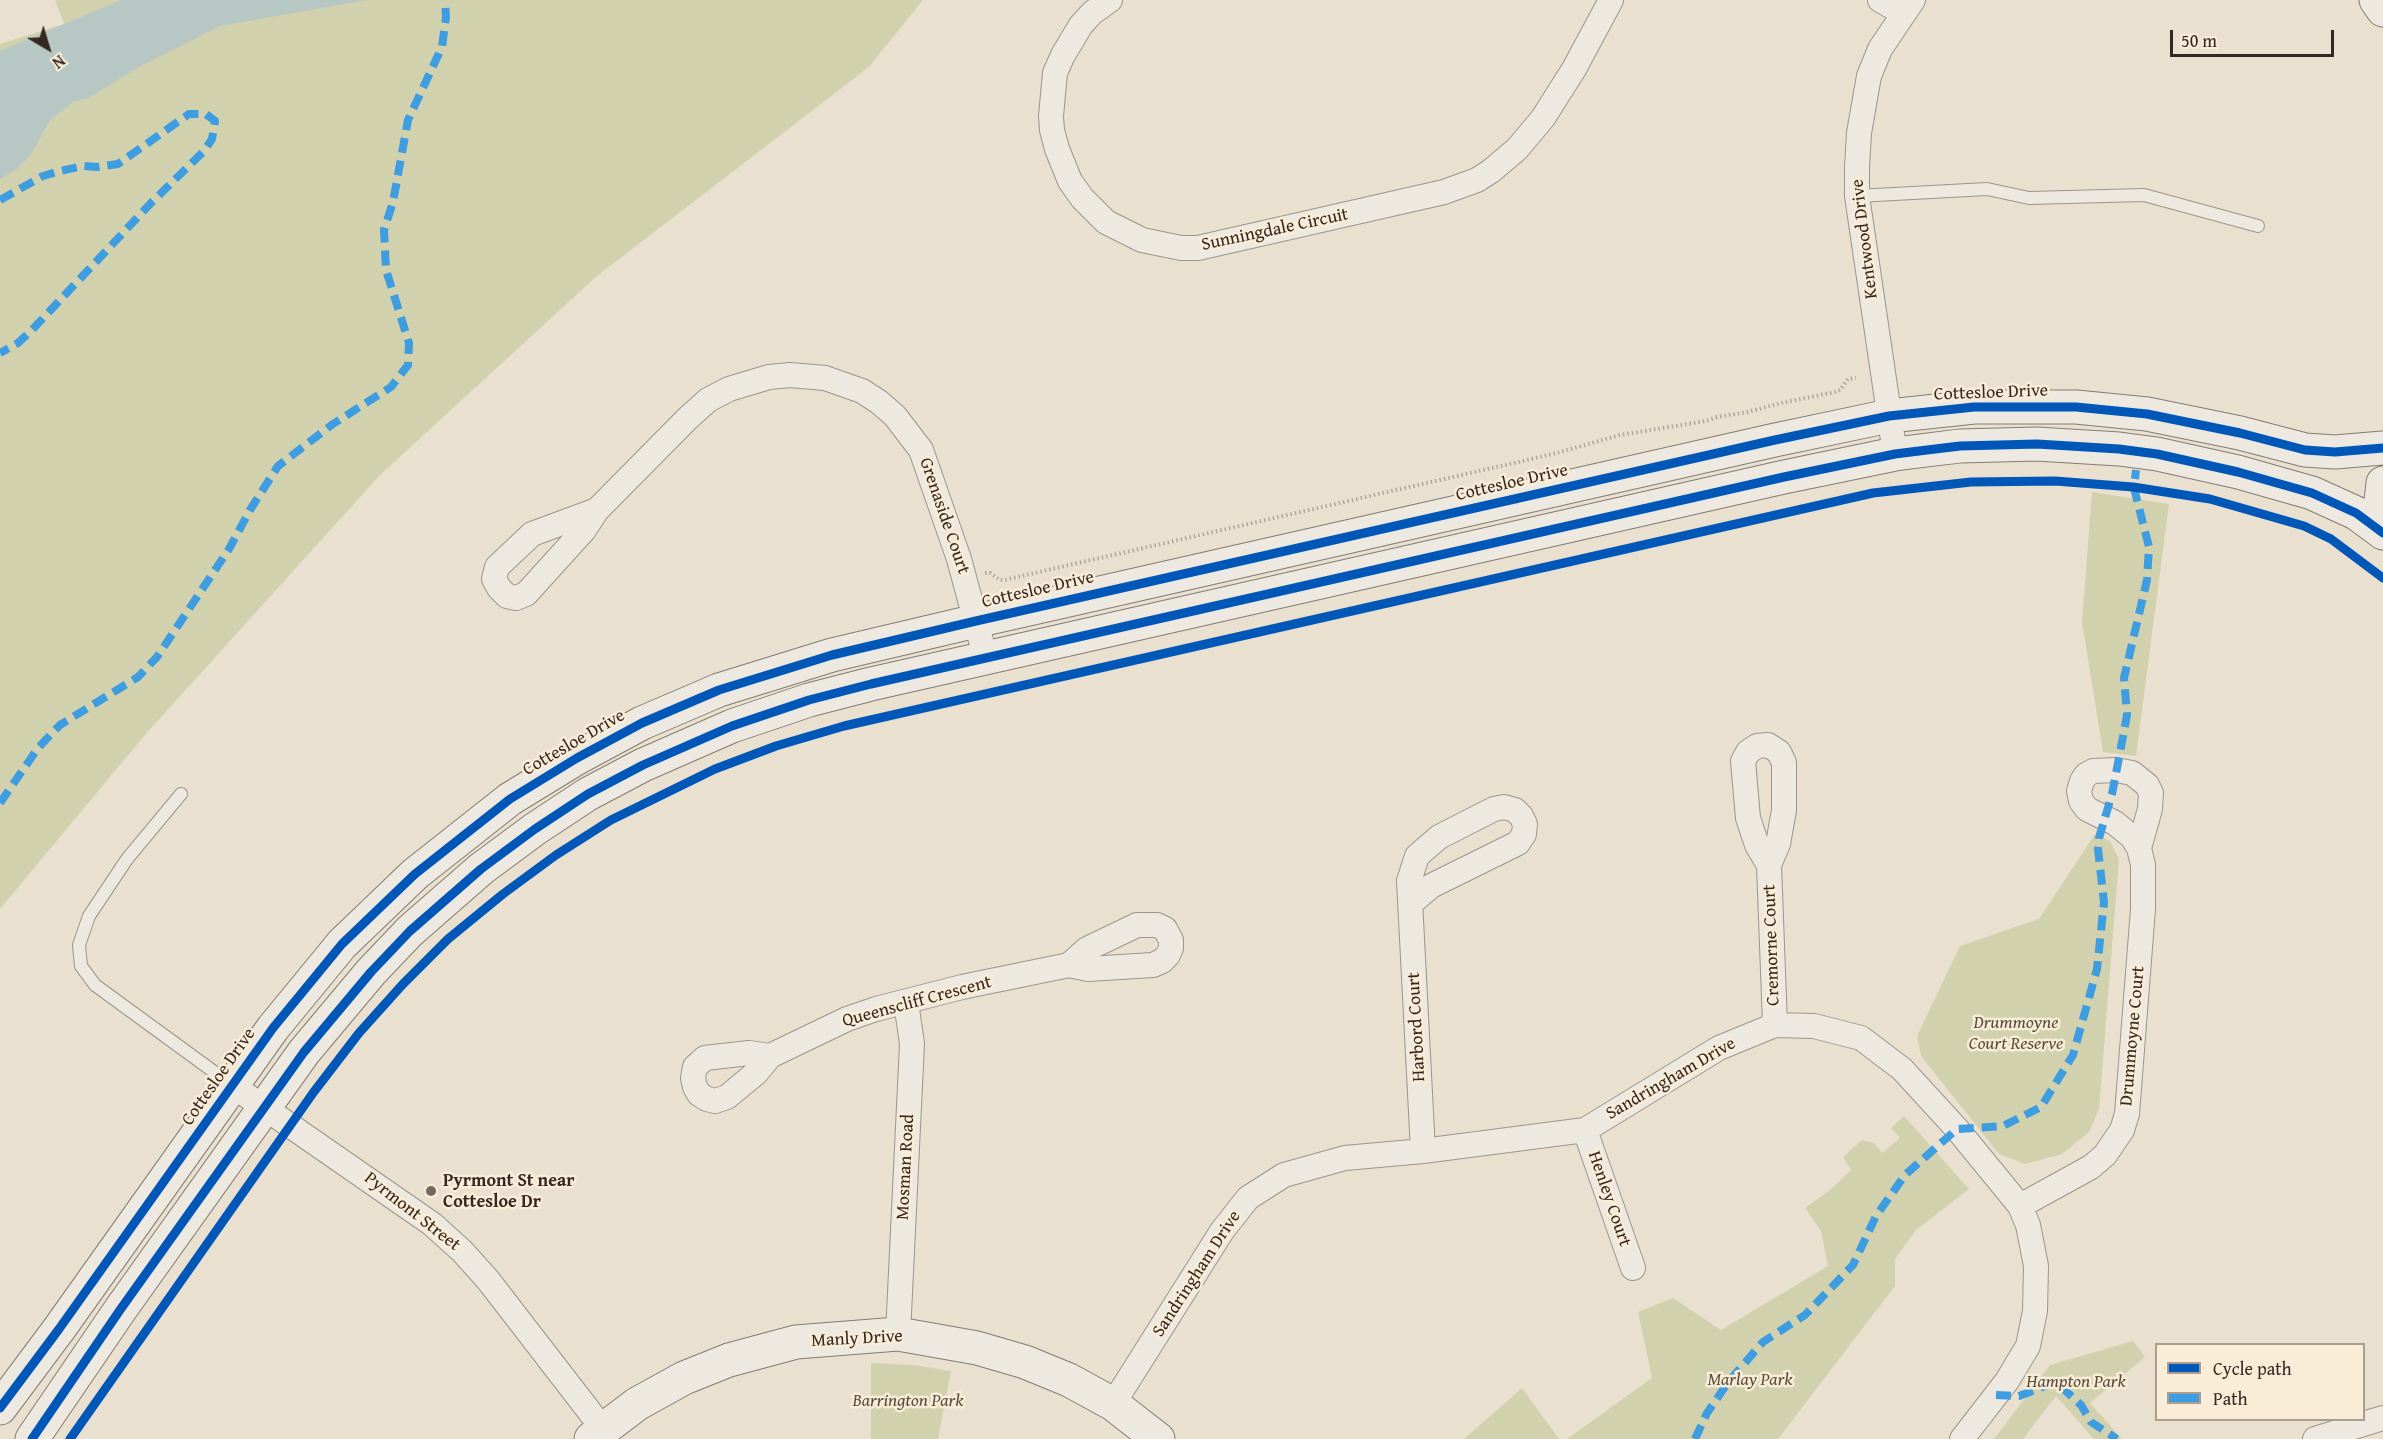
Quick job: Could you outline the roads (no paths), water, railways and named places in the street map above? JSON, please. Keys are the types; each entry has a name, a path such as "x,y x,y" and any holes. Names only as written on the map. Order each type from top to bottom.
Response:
{"main road":[{"path":"2376,0 2383,10"},
{"name":"Cottesloe Drive","path":"0,1408 309,982 372,915 456,840 543,778 642,723 719,690 832,655 976,621 1764,442 1889,416 1974,407 2076,407 2147,414 2231,431 2305,450 2335,452 2383,448"},
{"path":"32,1439 120,1310 304,1052 339,1008 410,931 499,855 588,794 672,752 765,714 861,687 1784,477 1895,454 1960,446 2037,444 2118,448 2157,454 2238,472 2312,493 2355,513 2383,533"},
{"path":"2383,483 2381,501 2383,518"},
{"name":"Manly Drive","path":"597,1434 637,1404 684,1378 729,1360 796,1342 898,1334 977,1348 1025,1362 1069,1380 1113,1404 1158,1439"}],"street":[{"name":"Sunningdale Circuit","path":"1110,0 1092,13 1081,26 1055,73 1051,116 1057,149 1070,181 1082,198 1106,222 1142,240 1181,248 1198,248 1444,192 1477,180 1517,149 1543,118 1574,69 1611,0"},
{"path":"1880,0 1908,7"},
{"name":"Kentwood Drive","path":"1895,454 1857,196 1859,133 1869,76 1880,49 1908,7"},
{"name":"Grenaside Court","path":"597,510 708,400 729,389 769,377 790,375 825,378 861,391 896,416 921,450 959,559 986,659"},
{"name":"Harbord Court","path":"1412,903 1431,886 1518,843 1524,834 1525,824 1521,816 1515,810 1504,807 1494,809 1439,837 1417,856 1409,880 1412,903 1423,1151"},
{"name":"Drummoyne Court","path":"2020,1206 2091,1167 2104,1155 2122,1130 2127,1114 2143,909 2143,865 2139,848"},
{"name":"Cremorne Court","path":"1769,864 1775,1024"},
{"name":"Queenscliff Crescent","path":"770,1056 847,1018 962,987 1069,965"},
{"name":"Mosman Road","path":"898,1334 912,1044 906,1002"},
{"name":"Sandringham Drive","path":"1113,1404 1222,1231 1248,1198 1284,1175 1335,1161 1585,1130 1719,1048 1775,1024 1814,1026 1862,1038 1902,1069 1957,1129 2020,1206 2028,1225 2036,1266 2036,1311 2028,1346 2007,1381 1962,1439"},
{"name":"Pyrmont Street","path":"233,1086 432,1224 462,1251 488,1280 597,1434"},
{"name":"Henley Court","path":"1585,1130 1633,1268"},
{"path":"2315,1439 2383,1418"}],"lane":[{"path":"1857,196 1987,189 2029,198 2144,195 2258,226"},
{"path":"181,794 127,859 89,916 79,945 81,966 95,985 233,1086"}],"place":[{"name":"Pyrmont St near Cottesloe Dr","path":"431,1191"}],"park label":[{"name":"Drummoyne Court Reserve","path":"2016,1033"},
{"name":"Marlay Park","path":"1750,1380"},
{"name":"Hampton Park","path":"2076,1382"},
{"name":"Barrington Park","path":"908,1401"}]}
